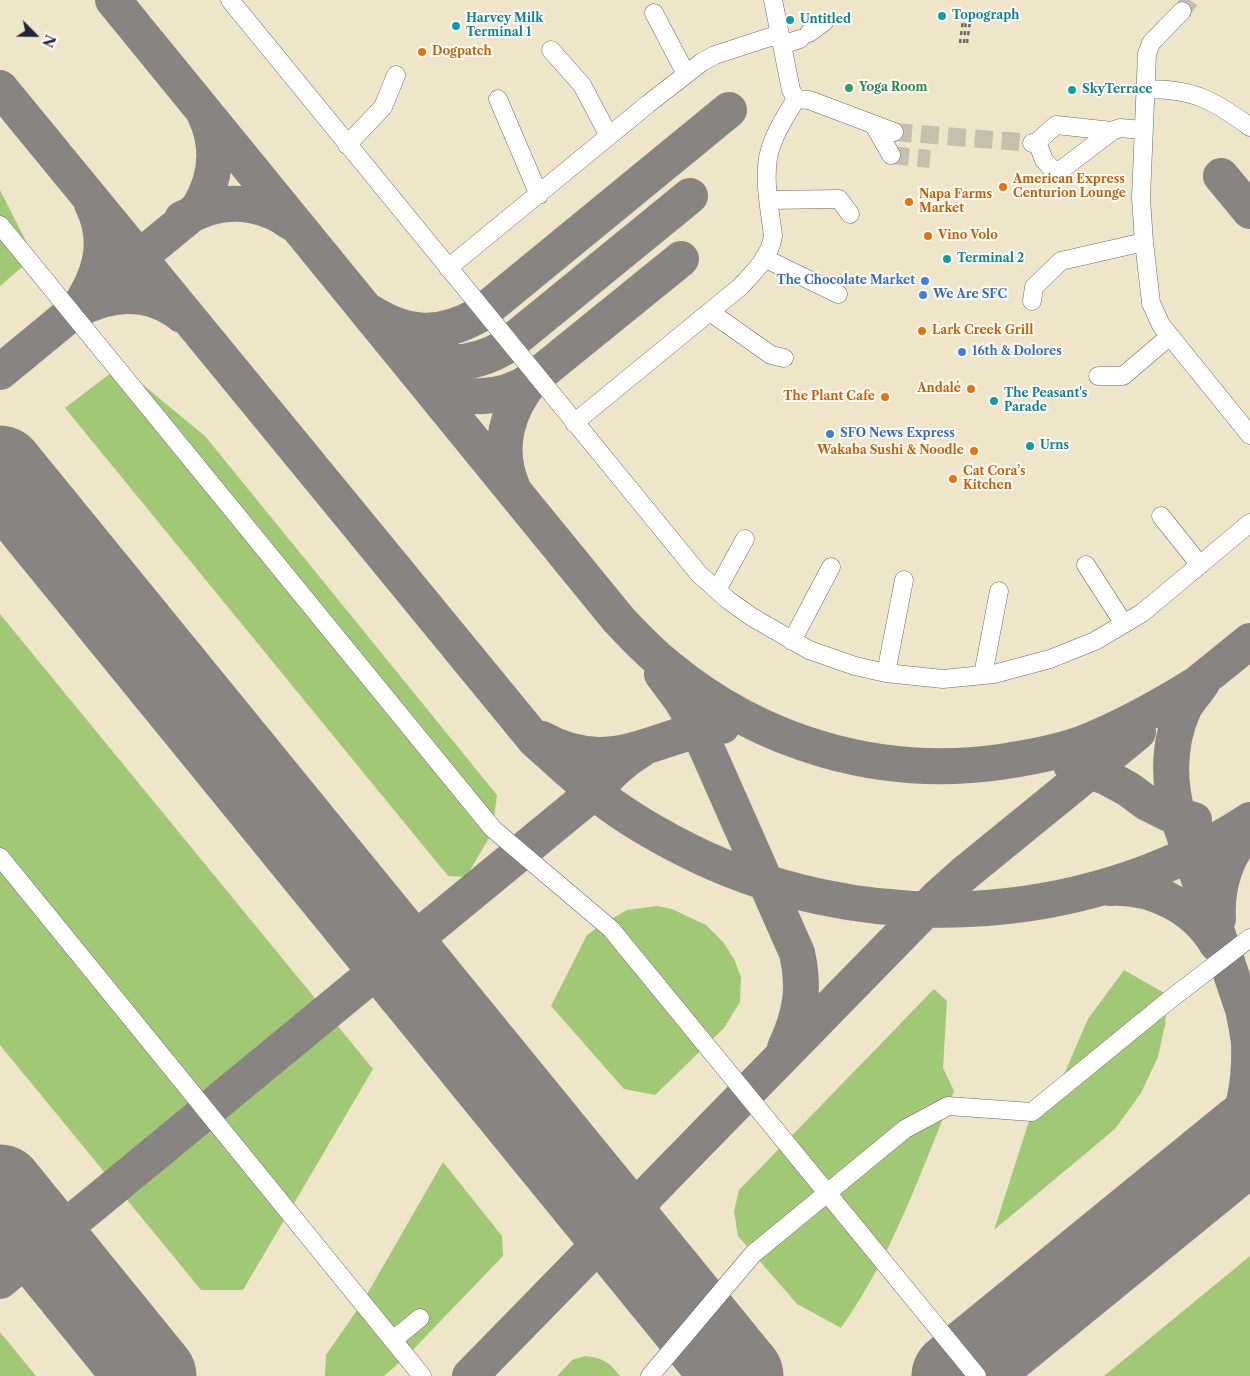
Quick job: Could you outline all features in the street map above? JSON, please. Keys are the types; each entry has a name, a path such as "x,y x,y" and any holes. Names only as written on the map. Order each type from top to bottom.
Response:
{"lane":[{"path":"230,0 698,574 752,617 792,641 831,658 886,673 944,679 994,674 1050,659 1095,641 1124,624 1142,613 1250,523"},
{"path":"773,0 791,90 796,99"},
{"path":"1182,11 1151,43 1146,54 1141,198 1151,303 1170,336 1250,435"},
{"path":"654,13 686,74"},
{"path":"448,268 686,74 715,54 770,37 781,40 804,36 824,22"},
{"path":"551,50 582,85 610,136"},
{"path":"347,145 385,104 396,75"},
{"path":"1145,89 1190,92 1224,108 1250,127"},
{"path":"498,99 539,194"},
{"path":"796,99 809,100 894,132"},
{"path":"574,423 740,287 757,269 772,244 773,236 767,169 769,157 772,144 796,99"},
{"path":"874,125 891,155"},
{"path":"1112,131 1056,125 1034,142 1047,165 1053,170 1061,170 1112,131 1120,128 1143,130"},
{"path":"769,200 839,199 850,214"},
{"path":"0,225 493,829 611,929 977,1376"},
{"path":"1032,301 1034,287 1062,261 1144,242"},
{"path":"764,258 838,294"},
{"path":"710,312 770,356 784,358"},
{"path":"1098,376 1123,376 1170,336"},
{"path":"1161,516 1200,565"},
{"path":"717,590 745,539"},
{"path":"1086,565 1124,624"},
{"path":"792,641 831,568"},
{"path":"886,673 904,580"},
{"path":"983,675 999,591"},
{"path":"0,858 422,1376"},
{"path":"650,1376 753,1254 905,1129 948,1106 1032,1112 1168,1001 1250,938"},
{"path":"393,1340 420,1318"}],"path":[{"path":"966,20 964,43 966,20"}],"green space":[{"path":"0,190 34,257 0,286"},
{"path":"120,366 205,436 497,795 492,833 466,877 448,876 65,408"},
{"path":"0,614 373,1069 243,1290 201,1290 0,1045"},
{"path":"657,906 672,909 706,925 723,942 734,959 741,977 740,1002 724,1028 655,1095 624,1089 551,1006 587,935 627,910"},
{"path":"1124,970 1168,995 1165,1025 1158,1057 1141,1093 1115,1129 994,1230 1032,1112 1055,1095 1088,1019"},
{"path":"934,989 947,1001 943,1068 954,1091 917,1183 890,1243 876,1272 841,1328 797,1304 738,1236 734,1211 739,1190"},
{"path":"443,1162 502,1236 503,1256 406,1357 384,1376 325,1376 326,1355 362,1303"},
{"path":"1250,1256 1250,1376 1104,1376"},
{"path":"0,1332 36,1376 0,1376"},
{"path":"585,1356 605,1361 620,1376 557,1376 572,1360"}],"taxiway":[{"path":"113,0 619,620 655,656 704,694 742,717 824,750 867,760 911,765 955,766 1020,759 1051,753 1081,744 1140,717 1195,685"},
{"path":"0,88 535,740 594,792 646,828 679,846 748,876 819,897 893,908 968,909 1043,901 1115,884 1185,857 1250,820"},
{"path":"370,312 398,326 424,331 451,327 479,315 729,110"},
{"path":"0,372 198,209 209,187 214,163 213,139 205,115"},
{"path":"1221,176 1250,211"},
{"path":"396,343 408,351 436,361 464,362 492,354 505,347 690,196"},
{"path":"92,204 98,218 102,246 97,272 92,285 77,310 104,300 130,296 144,297 157,301 182,315"},
{"path":"182,219 219,205 241,204 252,205 273,212 292,223"},
{"path":"424,378 450,392 464,395 493,395 520,387 533,379 681,259"},
{"path":"512,486 507,472 505,457 507,429 516,403 533,379"},
{"path":"1177,700 1250,641"},
{"path":"662,674 682,701 698,729 797,953 801,978 800,1001 795,1024 785,1048"},
{"path":"1202,683 1184,708 1175,735 1171,762 1172,789 1178,817 1250,1030"},
{"path":"542,739 567,750 590,755 612,754 633,750 698,730 722,726"},
{"path":"470,1376 937,898 1138,732"},
{"path":"0,1281 594,792 616,768 642,749"},
{"path":"1071,765 1106,777 1128,789 1147,803 1169,814 1194,820"},
{"path":"1218,919 1221,881 1229,858 1250,827"},
{"path":"1110,888 1142,891 1171,901 1197,919 1217,944"},
{"path":"1190,1185 1227,1141 1241,1113 1248,1078 1249,1054 1249,1039 1243,1009"}],"runway":[{"path":"0,470 739,1376"},
{"path":"956,1376 1250,1136"},
{"path":"0,1189 152,1376"}],"tunnel":[{"path":"1182,11 1190,0"},
{"path":"894,132 1032,143"},
{"path":"891,155 930,159"}],"place":[{"name":"Topograph","path":"942,16"},
{"name":"Untitled","path":"790,20"},
{"name":"Harvey Milk Terminal 1","path":"456,26"},
{"name":"Dogpatch","path":"422,52"},
{"name":"Yoga Room","path":"849,88"},
{"name":"SkyTerrace","path":"1072,90"},
{"name":"American Express Centurion Lounge","path":"1003,187"},
{"name":"Napa Farms Market","path":"909,202"},
{"name":"Vino Volo","path":"928,236"},
{"name":"Terminal 2","path":"947,259"},
{"name":"The Chocolate Market","path":"925,281"},
{"name":"We Are SFC","path":"923,295"},
{"name":"Lark Creek Grill","path":"922,331"},
{"name":"16th & Dolores","path":"962,352"},
{"name":"Andalé","path":"971,389"},
{"name":"The Plant Cafe","path":"885,397"},
{"name":"The Peasant's Parade","path":"994,401"},
{"name":"SFO News Express","path":"830,434"},
{"name":"Urns","path":"1030,446"},
{"name":"Wakaba Sushi & Noodle","path":"974,451"},
{"name":"Cat Cora’s Kitchen","path":"953,479"}]}
